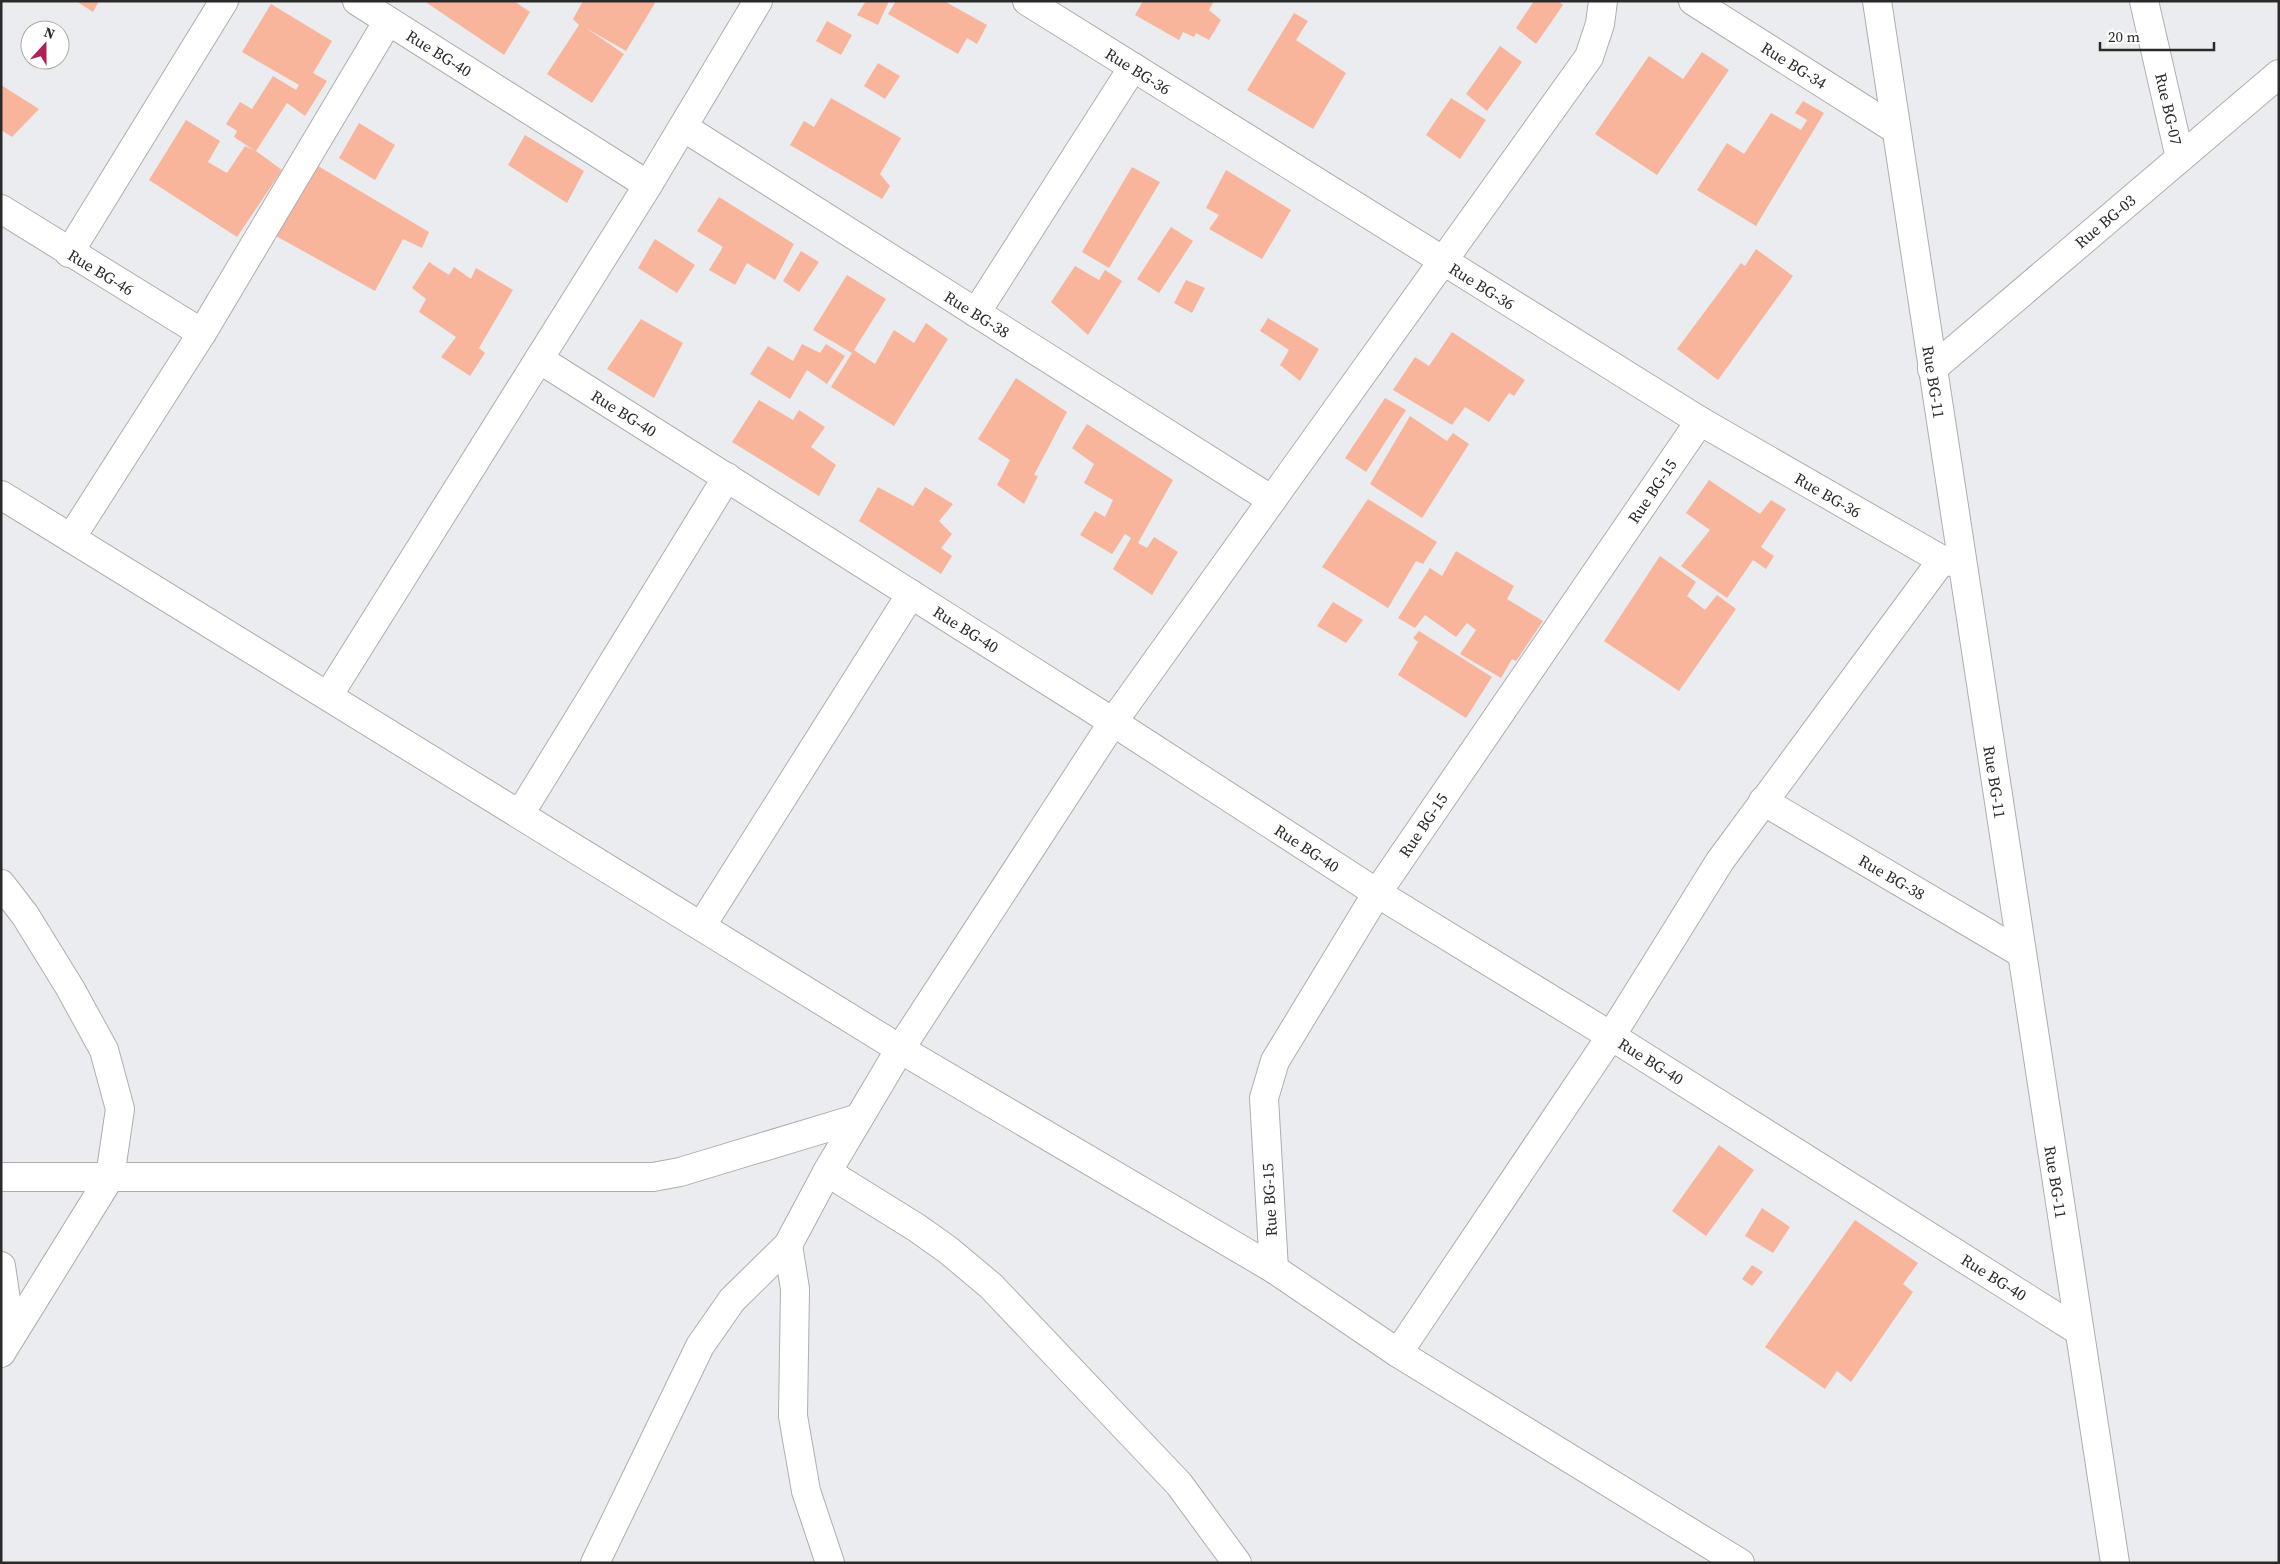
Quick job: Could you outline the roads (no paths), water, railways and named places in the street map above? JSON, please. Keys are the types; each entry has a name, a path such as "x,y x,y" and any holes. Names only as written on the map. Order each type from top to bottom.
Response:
{"street":[{"path":"69,252 224,1"},
{"name":"Rue BG-40","path":"357,1 648,185"},
{"path":"328,696 648,185 758,1"},
{"name":"Rue BG-36","path":"1027,1 1700,421 1952,562"},
{"path":"595,1563 700,1346 732,1300 788,1245 827,1172 900,1049 1113,722 1589,57 1600,24 1604,1"},
{"name":"Rue BG-34","path":"1692,1 1895,129"},
{"name":"Rue BG-11","path":"1876,1 1932,369 1952,562 2021,953 2115,1563"},
{"name":"Rue BG-07","path":"2144,1 2180,158"},
{"path":"71,538 202,333 388,21"},
{"path":"976,313 1133,67"},
{"name":"Rue BG-03","path":"1932,369 2279,74"},
{"name":"Rue BG-38","path":"683,127 1272,500"},
{"name":"Rue BG-46","path":"1,209 202,333"},
{"name":"Rue BG-40","path":"539,359 1113,722 1377,893 1611,1036 2079,1331"},
{"name":"Rue BG-15","path":"1274,1269 1264,1098 1275,1061 1377,893 1700,421"},
{"path":"520,814 727,478"},
{"path":"1,495 702,925 900,1049 1274,1269 1398,1353 1740,1563"},
{"path":"1398,1353 1611,1036 1720,861 1763,801 1952,562"},
{"path":"702,925 911,594"},
{"name":"Rue BG-38","path":"1763,801 2021,953"},
{"path":"1,884 25,915 65,980 104,1050 120,1109 110,1177 6,1344"},
{"path":"1,1177 653,1177 680,1172 858,1118"},
{"path":"827,1172 917,1228 948,1250 991,1286 1179,1484 1237,1563"},
{"path":"788,1245 795,1289 793,1416 806,1491 830,1563"},
{"path":"1,1266 6,1344"}]}
